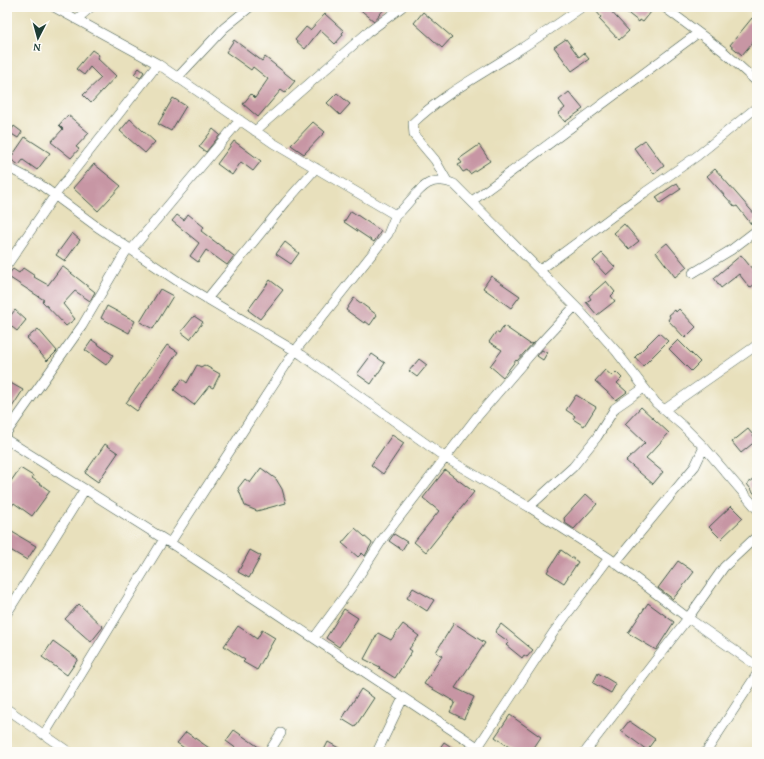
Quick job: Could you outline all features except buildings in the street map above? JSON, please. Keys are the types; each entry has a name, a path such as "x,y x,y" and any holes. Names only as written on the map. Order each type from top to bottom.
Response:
{"street":[{"path":"54,7 158,64 255,131 384,210 396,214 400,213 427,183 447,181 454,184 576,306 616,351 656,403 683,426 704,448 757,509"},
{"path":"77,20 91,7"},
{"path":"178,77 224,28 250,7"},
{"path":"255,131 367,33 402,7"},
{"path":"447,181 435,160 414,135 413,123 424,112 464,83 509,57 582,7"},
{"path":"664,7 723,51 757,82"},
{"path":"472,201 698,33"},
{"path":"7,264 55,195 158,64"},
{"path":"540,270 644,192 697,156 757,107"},
{"path":"7,432 82,326 129,249 240,120"},
{"path":"7,167 38,183 129,249 207,299 295,351 446,458 529,507 612,560 688,618 757,666"},
{"path":"207,299 286,202 316,168"},
{"path":"44,735 167,541 295,351 388,234 396,214"},
{"path":"693,273 730,250 757,230"},
{"path":"314,638 353,585 384,537 476,418 537,347 576,306"},
{"path":"664,410 756,346"},
{"path":"529,507 573,468 597,437 615,408 644,388"},
{"path":"7,440 167,541 481,750 553,632 612,560 695,466 704,448"},
{"path":"7,613 85,489"},
{"path":"585,752 688,618 724,567 757,536"},
{"path":"706,752 757,674"},
{"path":"377,752 403,698"},
{"path":"7,709 69,752"},
{"path":"269,752 281,733"}]}
